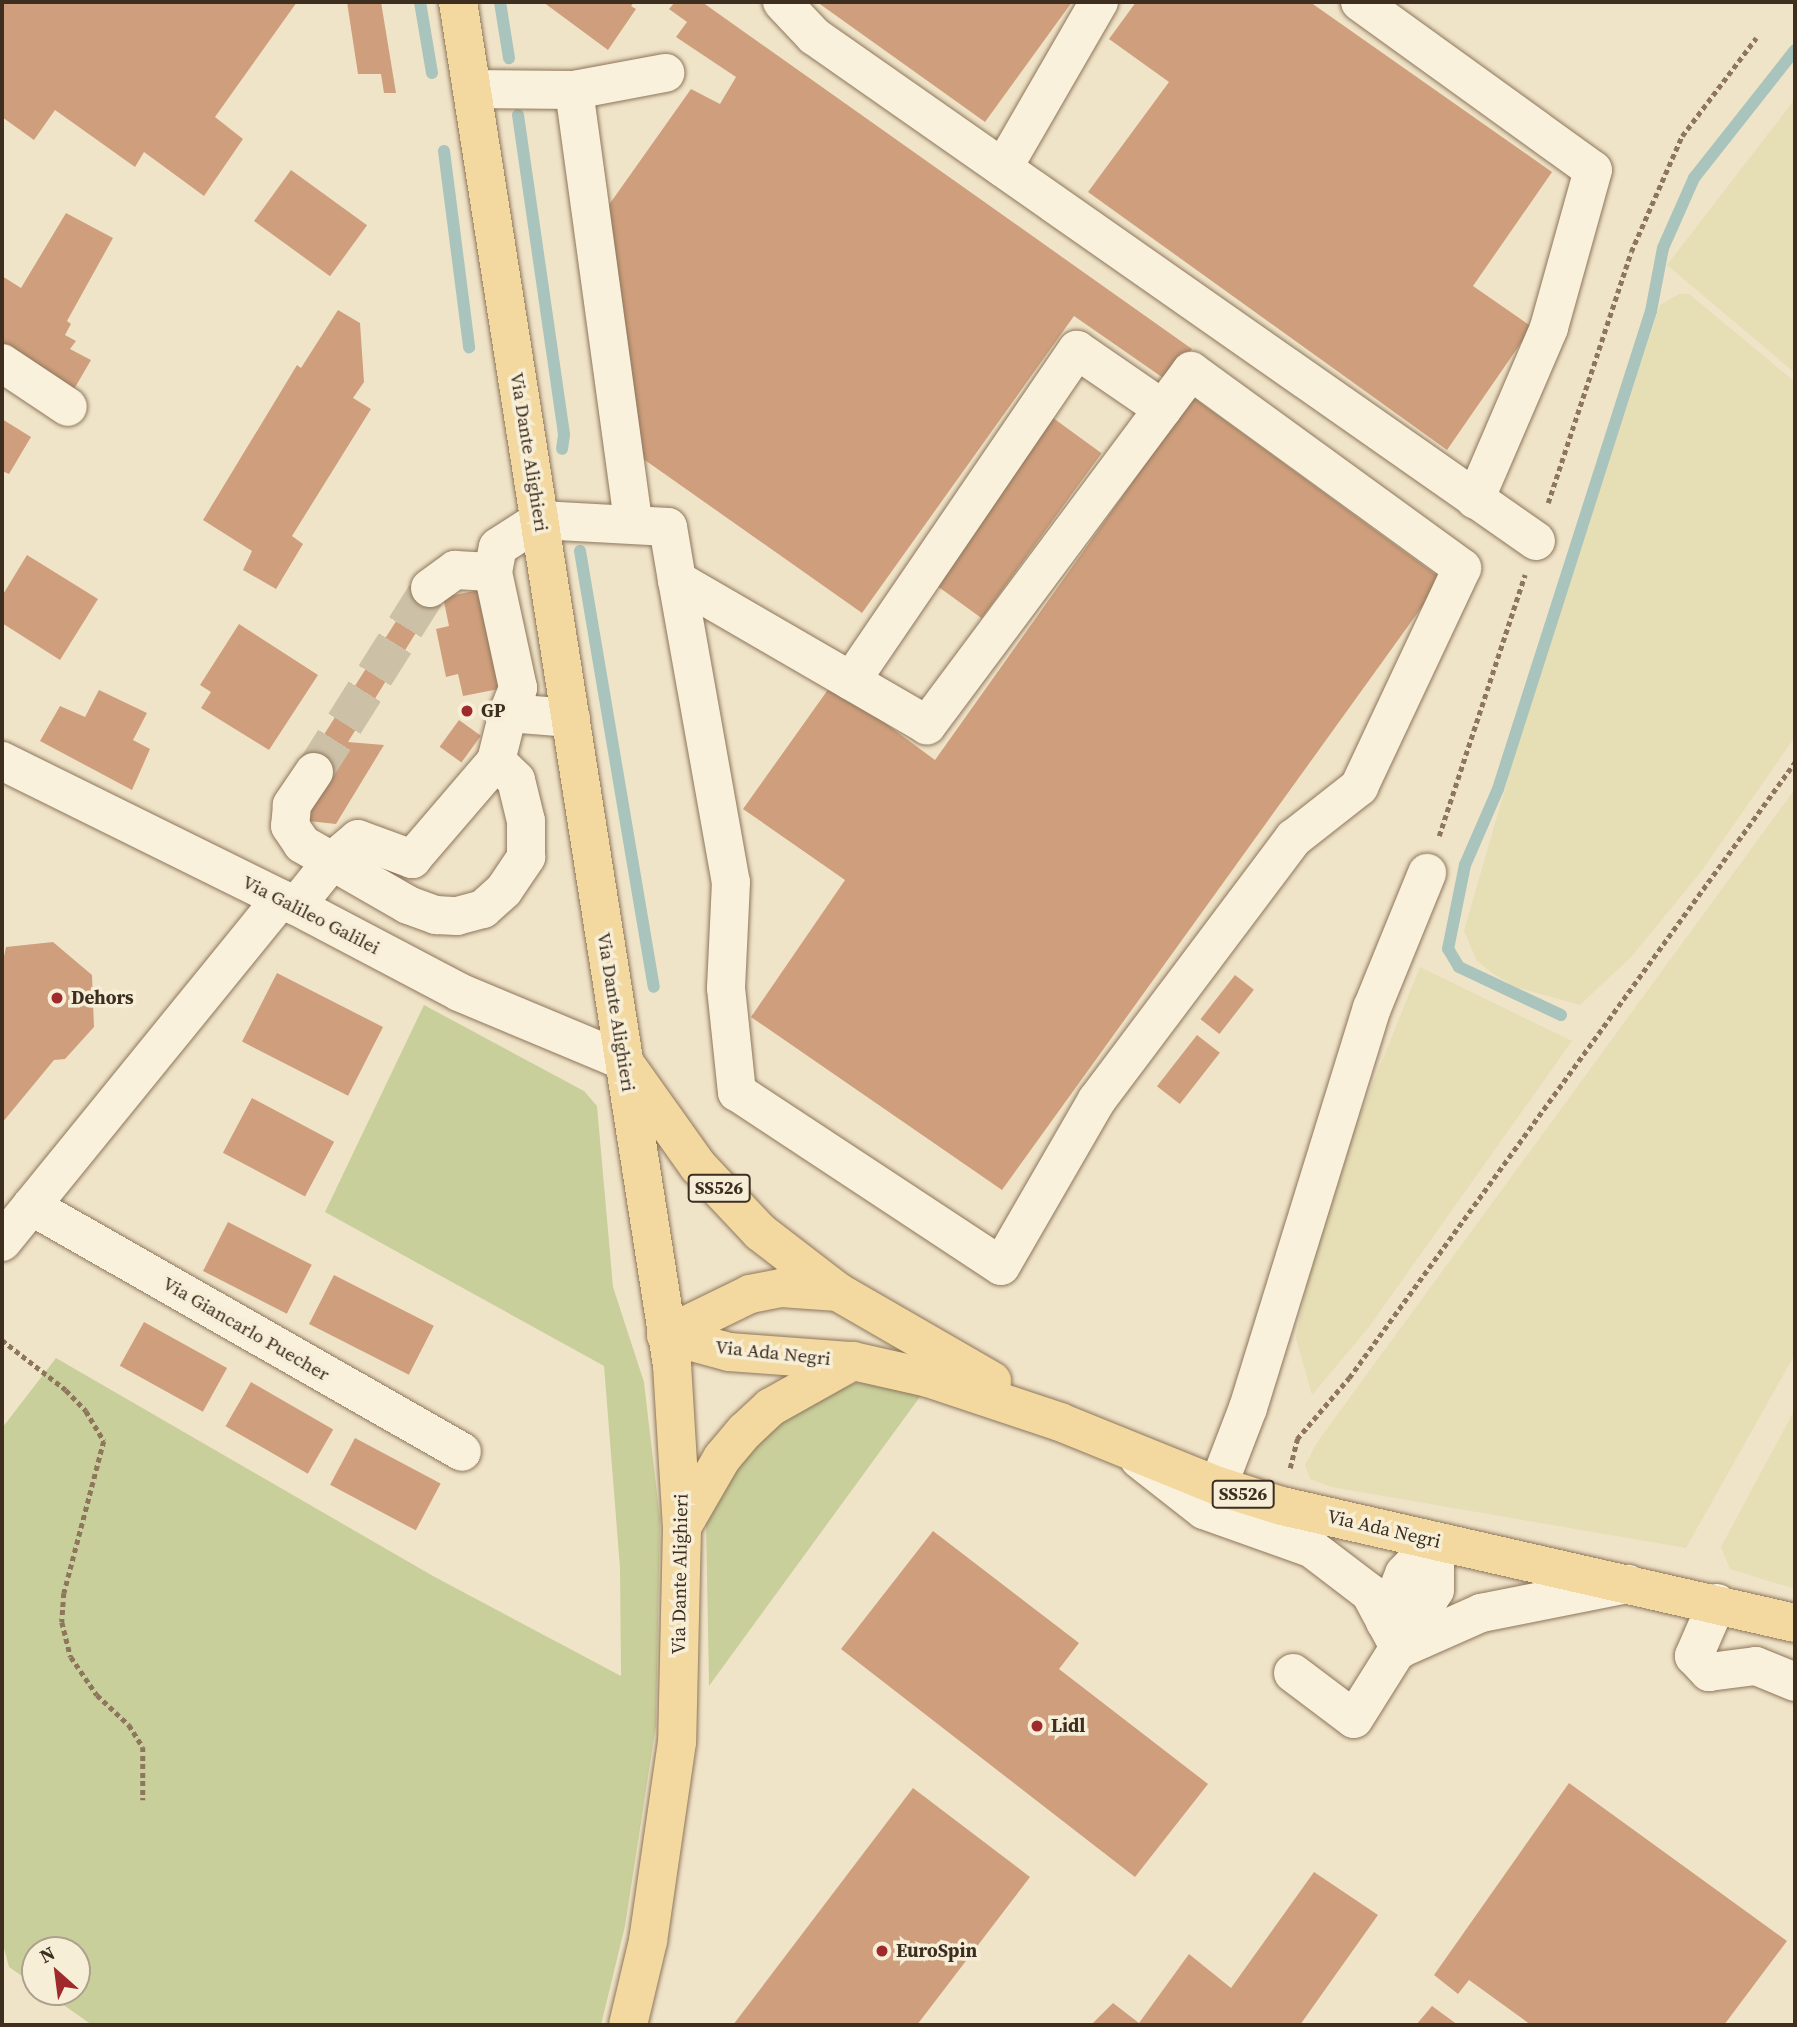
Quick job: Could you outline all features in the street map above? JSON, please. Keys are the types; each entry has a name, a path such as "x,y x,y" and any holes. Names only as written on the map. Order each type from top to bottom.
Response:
{"main road":[{"name":"Via Dante Alighieri","path":"458,2 666,1335 682,1527 676,1755 648,1941 628,2025"},
{"name":"Via Ada Negri","path":"624,1061 707,1176 760,1232 838,1292 1060,1422"},
{"name":"Via Ada Negri","path":"666,1335 750,1294 781,1288 838,1292"},
{"name":"Via Ada Negri","path":"666,1335 729,1352 853,1362 928,1377 1060,1422 1218,1486 1282,1506 1717,1603 1795,1623"},
{"name":"Via Ada Negri","path":"682,1527 722,1458 754,1423 771,1407 853,1362"}],"street":[{"path":"782,2 814,36 1536,541"},
{"path":"1003,168 1099,2"},
{"path":"1360,2 1592,170 1549,328 1475,500"},
{"path":"472,89 574,90 665,74"},
{"path":"574,90 633,523"},
{"path":"851,681 1077,350 1163,409"},
{"path":"2,363 68,407"},
{"path":"2,1242 288,902 358,839 412,859 496,761 508,713 518,688 492,572 498,547 540,520 668,527 677,580 731,882 726,988 737,1092 1001,1266 1114,1078 1294,838 1359,787 1462,569 1191,371 927,725 677,580"},
{"path":"430,588 456,570 492,572"},
{"path":"508,713 571,718"},
{"name":"Via Galileo Galilei","path":"2,761 288,902 459,992 624,1061"},
{"path":"314,772 292,804 290,826 302,844 408,905 436,915 483,909 504,890 526,857 526,821 516,780 496,761"},
{"path":"1218,1486 1248,1408 1372,1008 1427,873"},
{"name":"Via Giancarlo Puecher","path":"31,1206 462,1452"},
{"path":"1126,1448 1204,1510 1311,1548 1370,1593 1393,1635"},
{"path":"1293,1673 1354,1719 1393,1635 1404,1574 1435,1541"},
{"path":"1393,1635 1481,1613 1628,1584"},
{"path":"1717,1603 1694,1656 1709,1672 1756,1666 1795,1682"}],"path":[{"path":"1427,873 1636,240 1682,136 1756,38"},
{"path":"1282,1506 1297,1439 1349,1378 1795,762"},
{"path":"2,1340 80,1404 104,1441 101,1465 64,1593 62,1622 71,1657 97,1695 129,1725 144,1747 143,1800"}],"shaded area":[{"path":"1795,99 1795,373 1667,265"},
{"path":"1679,294 1689,294 1795,382 1795,737 1700,873 1632,956 1580,1005 1515,987 1492,973 1477,961 1464,931 1526,716 1660,305"},
{"path":"1795,789 1795,1354 1686,1548 1331,1487 1310,1479 1305,1465 1318,1441"},
{"path":"1420,967 1572,1041 1369,1327 1312,1395 1296,1338 1323,1207"},
{"path":"1795,1409 1795,1589 1730,1569 1721,1547"}],"green space":[{"path":"424,1005 584,1091 597,1106 613,1287 644,1382 660,1519 656,1725 625,1926 601,2025 92,2025 65,2006 91,2006 91,1936 21,1936 21,1975 9,1967 2,1941 2,1428 56,1358 433,1576 621,1676 620,1568 604,1366 325,1212"},
{"path":"894,1381 922,1394 709,1686 706,1519 723,1479 796,1405 856,1383"}],"building":[{"path":"2,2 297,2 215,117 243,139 204,196 144,152 135,167 55,110 34,140 2,117"},
{"path":"347,2 381,2 396,93 384,93 381,74 358,74"},
{"path":"543,2 634,2 631,6 636,9 608,50"},
{"path":"675,2 702,2 1192,349 1169,382 1074,316 862,613 632,451 606,209 691,89 720,104 736,77 676,37 687,22 669,9"},
{"path":"817,2 1072,2 985,122"},
{"path":"1136,2 1310,2 1552,172 1473,286 1532,327 1447,450 1088,192 1169,82 1109,39"},
{"path":"291,170 367,225 330,276 254,221"},
{"path":"66,213 113,238 67,321 71,324 65,335 76,341 70,349 91,360 70,396 2,352 2,276 21,288"},
{"path":"338,310 360,323 364,382 353,398 371,409 292,536 303,544 276,589 243,570 252,551 203,520 297,365 301,368"},
{"path":"1193,397 1442,579 1002,1190 751,1017 845,880 743,809 832,684 935,760"},
{"path":"1049,415 1102,453 982,618 929,580"},
{"path":"2,419 31,437 9,474 2,471"},
{"path":"27,555 98,599 60,660 2,623 2,596"},
{"path":"421,582 440,594 348,742 384,745 336,824 299,820 304,766"},
{"path":"485,589 504,688 463,696 458,674 446,677 436,629 449,626 443,597"},
{"path":"239,624 318,675 269,750 201,708 211,692 200,685"},
{"path":"99,690 147,713 133,740 150,749 132,790 40,741 60,706 85,717"},
{"path":"459,720 481,736 461,763 440,747"},
{"path":"53,942 92,975 94,1027 65,1059 54,1060 2,1123 2,966 6,947"},
{"path":"277,973 383,1027 348,1096 242,1042"},
{"path":"1235,975 1254,990 1219,1034 1201,1019"},
{"path":"1197,1035 1220,1053 1180,1104 1157,1086"},
{"path":"252,1098 334,1142 305,1196 223,1153"},
{"path":"228,1222 312,1265 287,1314 203,1271"},
{"path":"334,1275 434,1326 409,1375 309,1324"},
{"path":"144,1322 227,1368 203,1412 120,1366"},
{"path":"251,1382 333,1430 308,1474 226,1426"},
{"path":"355,1438 441,1484 416,1530 330,1485"},
{"name":"Lidl","path":"933,1531 1079,1643 1059,1669 1208,1784 1135,1877 841,1649"},
{"path":"1569,1783 1787,1941 1724,2025 1531,2025 1469,1980 1458,1994 1434,1975"},
{"name":"EuroSpin","path":"913,1788 1030,1877 917,2025 733,2025"},
{"path":"1314,1872 1378,1915 1300,2025 1091,2025 1113,2003 1139,2023 1189,1954 1231,1988"},
{"path":"1432,2006 1458,2025 1416,2025"}],"waterway":[{"path":"420,2 432,73"},
{"path":"500,2 509,58"},
{"path":"1561,1015 1459,967 1448,949 1465,865 1498,789 1651,311 1663,248 1694,178 1795,50"},
{"path":"518,115 564,435 562,449"},
{"path":"444,151 469,347"},
{"path":"580,551 654,987"}],"tunnel":[{"path":"314,772 430,588"}],"place":[{"name":"GP","path":"467,711"},
{"name":"Dehors","path":"57,998"},
{"name":"Lidl","path":"1037,1726"},
{"name":"EuroSpin","path":"882,1951"}]}
